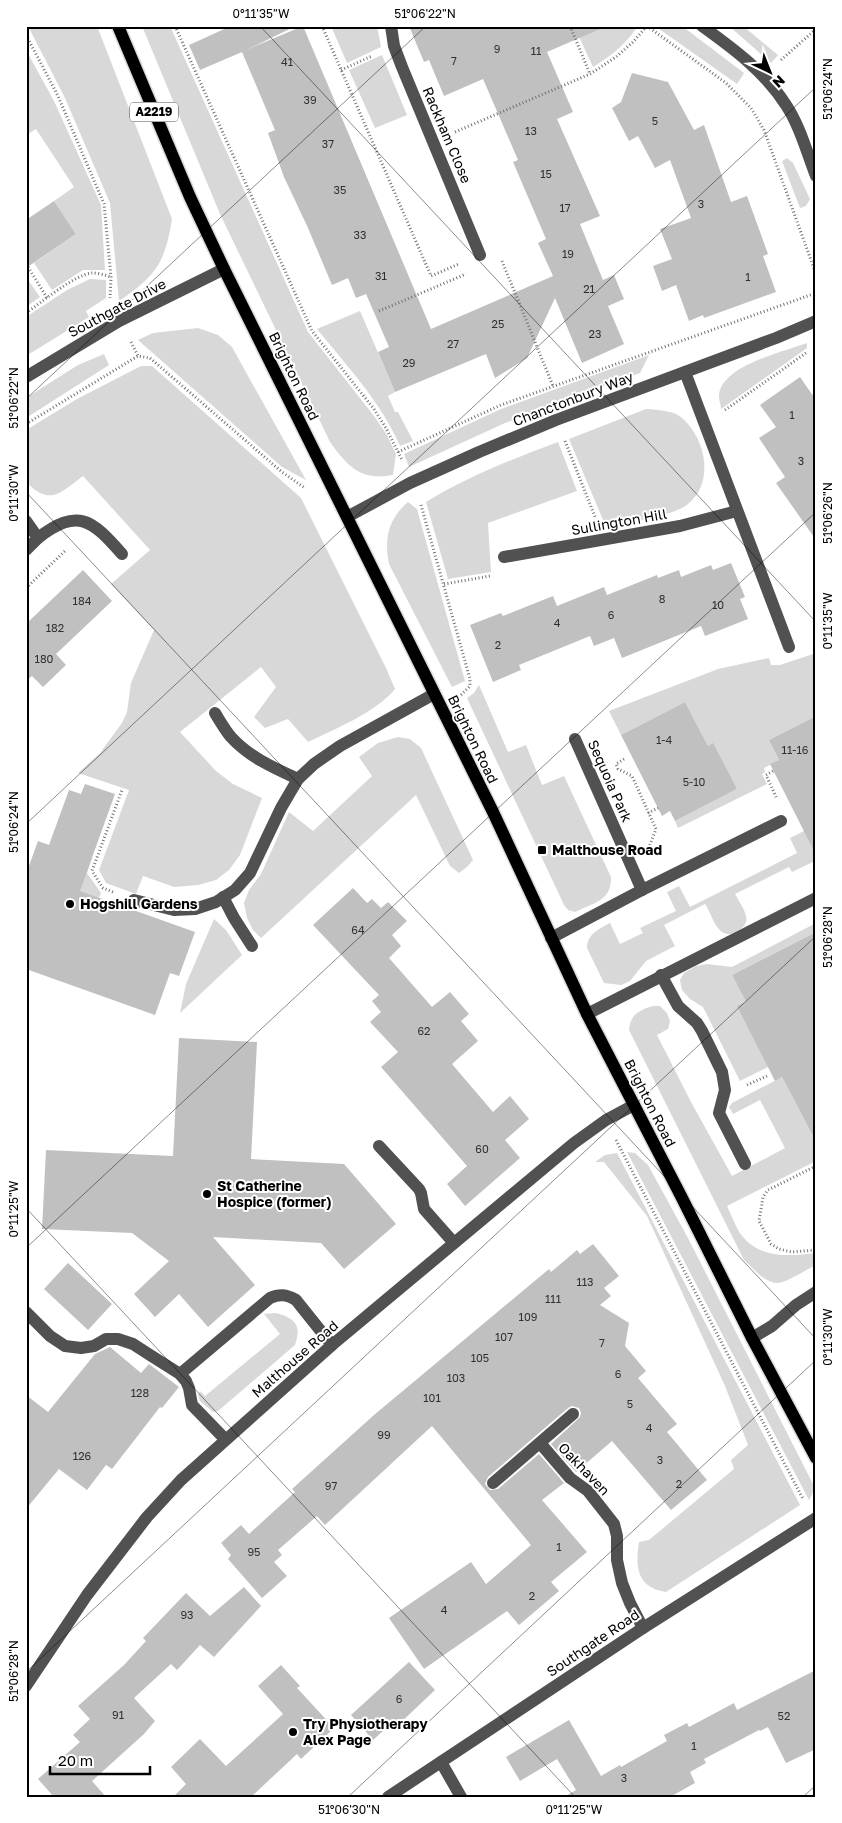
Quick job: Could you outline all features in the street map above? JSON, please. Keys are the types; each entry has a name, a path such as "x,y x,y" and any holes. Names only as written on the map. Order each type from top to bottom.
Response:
{"main road":[{"name":"Brighton Road","path":"118,26 190,197 224,269 492,812 587,1014 752,1338 816,1458"}],"street":[{"name":"Rackham Close","path":"391,26 394,46 480,255"},
{"path":"702,26 742,56 763,76 787,106 816,176"},
{"name":"Southgate Drive","path":"26,377 119,321 224,269"},
{"name":"Chanctonbury Way","path":"347,517 410,483 478,452 556,420 776,338 816,321"},
{"path":"685,372 789,646"},
{"name":"Sullington Hill","path":"504,557 680,526 737,511"},
{"path":"26,550 52,528 67,522 80,520 92,524 122,554"},
{"path":"26,522 38,538"},
{"path":"134,900 174,910 195,909 216,902 235,890 250,873 281,808 298,779 314,764 340,746 434,694"},
{"path":"215,713 231,736 248,752 269,766 298,779"},
{"name":"Sequoia Park","path":"574,739 642,890"},
{"path":"551,938 642,890 781,821"},
{"path":"223,898 252,946"},
{"path":"587,1014 816,898"},
{"path":"661,975 678,1006 697,1023 722,1072 725,1090 719,1113 745,1164"},
{"name":"Malthouse Road","path":"26,1686 88,1595 147,1518 181,1480 332,1345 574,1143 606,1120 634,1105"},
{"path":"379,1146 419,1189 424,1209 454,1243"},
{"path":"752,1338 772,1326 796,1305 816,1292"},
{"path":"180,1374 270,1298 277,1295 289,1296 296,1300 332,1345"},
{"path":"26,1312 50,1336 65,1346 81,1348 94,1346 106,1339 118,1339 133,1344 180,1374 190,1388 192,1405 225,1440"},
{"path":"493,1483 573,1414"},
{"name":"Oakhaven","path":"540,1443 570,1478 588,1491 614,1524 617,1536 617,1560 622,1583 643,1628"},
{"name":"Southgate Road","path":"388,1797 643,1628 815,1519"},
{"path":"441,1762 462,1797"}],"path":[{"path":"175,26 312,331 374,409 398,452 410,483 420,502 470,679 470,686 460,695 464,703"},
{"path":"322,26 431,276 480,255"},
{"path":"570,26 590,74"},
{"path":"450,134 590,74 616,57 647,26 726,83 751,108 764,130 816,274"},
{"path":"763,76 816,29"},
{"path":"341,70 394,46"},
{"path":"493,262 501,259 554,386"},
{"path":"28,267 48,298"},
{"path":"26,312 75,279 85,275 101,274 111,277"},
{"path":"379,311 466,274"},
{"path":"398,452 501,404 816,293"},
{"path":"704,425 807,352"},
{"path":"26,424 138,356"},
{"path":"556,420 604,539"},
{"path":"26,588 92,524"},
{"path":"444,584 507,573 504,557"},
{"path":"624,760 616,764 618,769 632,776 656,829 647,853 633,870"},
{"path":"122,790 92,872 103,888 134,900"},
{"path":"648,813 658,808"},
{"path":"606,1120 815,1519"},
{"path":"816,1166 768,1190 763,1197 759,1221 771,1244 779,1249 792,1252 816,1250"}],"shaded area":[{"path":"28,26 97,26 172,219 166,247 157,267 142,284 119,301 110,203 65,98"},
{"path":"142,26 170,26 308,332 387,435 396,454 393,475 372,476 356,470 343,459 330,442 220,214"},
{"path":"331,26 377,26 381,47 347,63"},
{"path":"574,26 638,26 618,49 593,67"},
{"path":"655,26 682,26 744,73 737,84"},
{"path":"729,26 743,26 778,55 771,63"},
{"path":"26,50 54,101 101,205 105,270 83,270 52,290 34,263 76,234 54,201 74,187 36,129 26,135"},
{"path":"382,55 407,115 375,128 349,70"},
{"path":"787,158 793,163 810,199 806,206 800,208 782,161"},
{"path":"26,277 40,297 26,307"},
{"path":"90,279 106,280 106,298 86,311 89,317 26,356 26,317 67,290"},
{"path":"360,311 395,392 388,396 395,412 398,412 413,441 400,446 373,399 317,329"},
{"path":"198,328 218,335 232,347 306,480 282,467 138,340 153,333"},
{"path":"807,343 807,348 721,409 719,397 722,386 729,377 754,362"},
{"path":"104,354 109,365 26,418 26,398 78,365"},
{"path":"649,355 640,373 505,423 409,467 404,454 501,409"},
{"path":"141,366 152,366 301,498 395,689 387,698 366,713 308,742 288,719 265,728 254,717 276,687 261,667 180,732 216,771 233,784 262,798 240,855 229,870 216,880 198,885 174,887 143,876 136,894 106,883 99,870 129,790 78,773 100,753 122,723 127,712 131,683 154,630 111,584 150,550 83,476 62,492 49,495 42,494 26,482 26,430 77,399"},
{"path":"646,409 674,413 690,426 701,448 704,460 702,483 697,494 682,508 650,518 606,527 569,439"},
{"path":"558,442 577,491 488,523 491,572 448,579 426,502 457,484 490,469"},
{"path":"408,502 417,509 465,681 452,687 389,564 387,546 389,530 396,515"},
{"path":"816,653 816,716 769,740 779,760 764,768 765,772 762,774 767,784 678,828 675,821 737,789 708,746 685,702 621,735 609,711 718,669 769,658 771,665 780,665"},
{"path":"479,685 508,752 526,745 542,785 564,776 611,877 605,896 595,903 575,912 568,910 564,905 467,698 474,693"},
{"path":"398,737 410,739 421,748 473,860 459,873 450,866 416,795 261,938 253,930 247,918 244,903 249,890 261,874 289,812 313,831 372,776 359,757 378,743"},
{"path":"806,830 816,837 816,868 813,862 792,872 789,867 735,894 746,915 745,924 741,928 731,934 721,931 715,924 705,904 664,925 675,946 646,961 630,981 621,985 604,983 587,948 589,939 594,932 610,923 620,944 643,933 640,928 676,911 667,892 679,886 690,907 797,853 790,838"},
{"path":"85,856 92,858 87,873 101,893 99,898 73,889"},
{"path":"214,919 226,930 242,955 180,1013 186,984"},
{"path":"816,923 816,932 732,975 746,1002 768,1067 740,1081 703,1007 690,999 682,990 680,980 684,973 696,966 707,964 732,967"},
{"path":"660,1006 667,1013 670,1021 668,1029 657,1035 732,1176 785,1148 760,1100 733,1114 729,1107 732,1103 782,1077 816,1142 816,1161 727,1206 738,1230 751,1244 768,1253 796,1255 816,1253 816,1265 790,1279 776,1283 763,1277 744,1260 629,1030 631,1020 636,1014 643,1009"},
{"path":"627,1152 635,1153 648,1165 689,1240 814,1486 809,1500"},
{"path":"617,1153 800,1505 666,1592 649,1586 640,1575 637,1560 639,1542 649,1540 734,1469 731,1460 748,1445 725,1386 647,1216 604,1162 595,1162 605,1155"},
{"path":"276,1313 288,1317 295,1323 298,1332 295,1345 218,1411 213,1412 200,1401 198,1395 200,1391 205,1396 280,1334 264,1314"}],"building":[{"path":"231,26 296,26 248,49 303,26 431,329 553,276 538,243 546,239 513,162 518,160 483,79 444,96 429,60 424,62 409,26 607,26 547,52 573,112 557,119 600,216 580,224 603,280 614,275 624,299 608,306 624,344 582,363 555,298 527,358 495,378 486,354 395,392 378,352 389,347 366,294 356,298 348,278 332,285 284,177 268,133 275,130 242,52 200,70 189,45"},
{"path":"632,73 668,82 694,130 704,125 731,202 747,196 768,254 763,256 776,292 704,318 703,315 689,321 676,285 662,291 653,266 672,259 660,229 691,218 670,160 655,168 638,136 629,141 612,108 621,102"},
{"path":"54,201 76,234 26,268 26,220"},
{"path":"800,377 816,400 816,540 776,483 785,477 759,438 776,427 760,405"},
{"path":"731,563 745,597 740,599 748,619 705,636 701,626 622,658 614,638 594,646 590,636 519,665 521,670 493,682 470,625 501,613 503,616 553,596 557,606 604,587 607,595 657,575 658,578 679,570 681,577 711,565 713,570"},
{"path":"83,570 112,601 56,654 66,665 43,687 32,676 26,681 26,622"},
{"path":"685,702 708,746 713,743 737,789 675,821 670,811 662,816 621,735"},
{"path":"816,716 816,855 770,764 779,760 769,740"},
{"name":"Hogshill Gardens","path":"85,784 115,794 80,891 195,932 179,976 170,973 155,1015 26,969 26,874 38,841 49,845 69,790 81,794"},
{"path":"353,888 367,903 372,899 381,908 388,902 407,921 392,935 401,946 389,958 432,1007 450,992 469,1014 461,1021 478,1041 452,1064 493,1112 510,1096 529,1119 505,1140 520,1158 465,1206 447,1184 467,1166 381,1067 398,1052 370,1022 381,1012 372,1001 379,995 313,925"},
{"path":"816,932 816,1142 782,1077 775,1081 737,1006 746,1002 732,975"},
{"name":"St Catherine Hospice (former)","path":"179,1038 257,1042 251,1159 344,1164 396,1224 344,1269 321,1243 213,1237 255,1285 208,1327 179,1294 155,1317 134,1294 169,1261 132,1233 42,1229 46,1150 173,1156"},
{"path":"593,1244 619,1276 604,1288 611,1296 600,1305 629,1323 625,1346 646,1371 638,1378 677,1424 667,1432 707,1480 671,1510 612,1441 576,1472 551,1444 580,1417 579,1408 572,1406 568,1408 488,1477 485,1484 490,1490 498,1489 539,1454 564,1483 542,1500 587,1552 551,1582 559,1591 519,1625 507,1611 424,1669 389,1618 471,1562 486,1584 531,1545 432,1426 325,1525 317,1516 278,1550 282,1555 274,1562 287,1576 262,1598 228,1559 231,1555 221,1543 241,1525 249,1534 295,1492 292,1489 374,1415 549,1269 551,1272 577,1250 580,1254"},
{"path":"68,1263 112,1304 88,1330 44,1289"},
{"path":"110,1347 141,1373 149,1364 179,1387 162,1408 160,1407 112,1469 106,1465 87,1490 59,1469 26,1509 26,1395 48,1412 95,1354"},
{"path":"244,1587 261,1606 214,1657 200,1645 177,1670 171,1664 134,1698 155,1721 144,1734 92,1781 106,1797 54,1797 38,1779 80,1742 73,1735 90,1719 78,1706 124,1665 146,1641 143,1638 186,1593 210,1616"},
{"path":"409,1662 435,1690 397,1726 393,1722 373,1740 351,1715"},
{"path":"281,1665 300,1686 297,1688 334,1728 301,1759 297,1754 251,1797 173,1797 186,1784 171,1767 200,1739 226,1766 283,1714 258,1686"},
{"path":"816,1670 816,1749 786,1763 768,1727 704,1759 706,1763 690,1772 695,1783 670,1797 564,1797 576,1790 557,1759 520,1781 506,1757 569,1720 601,1776 667,1741 664,1735 687,1723 689,1727 734,1703 737,1710"}],"place":[{"name":"Malthouse Road","path":"542,850"},
{"name":"Hogshill Gardens","path":"70,904"},
{"name":"St Catherine Hospice (former)","path":"207,1194"},
{"name":"Try Physiotherapy Alex Page","path":"293,1732"}]}
